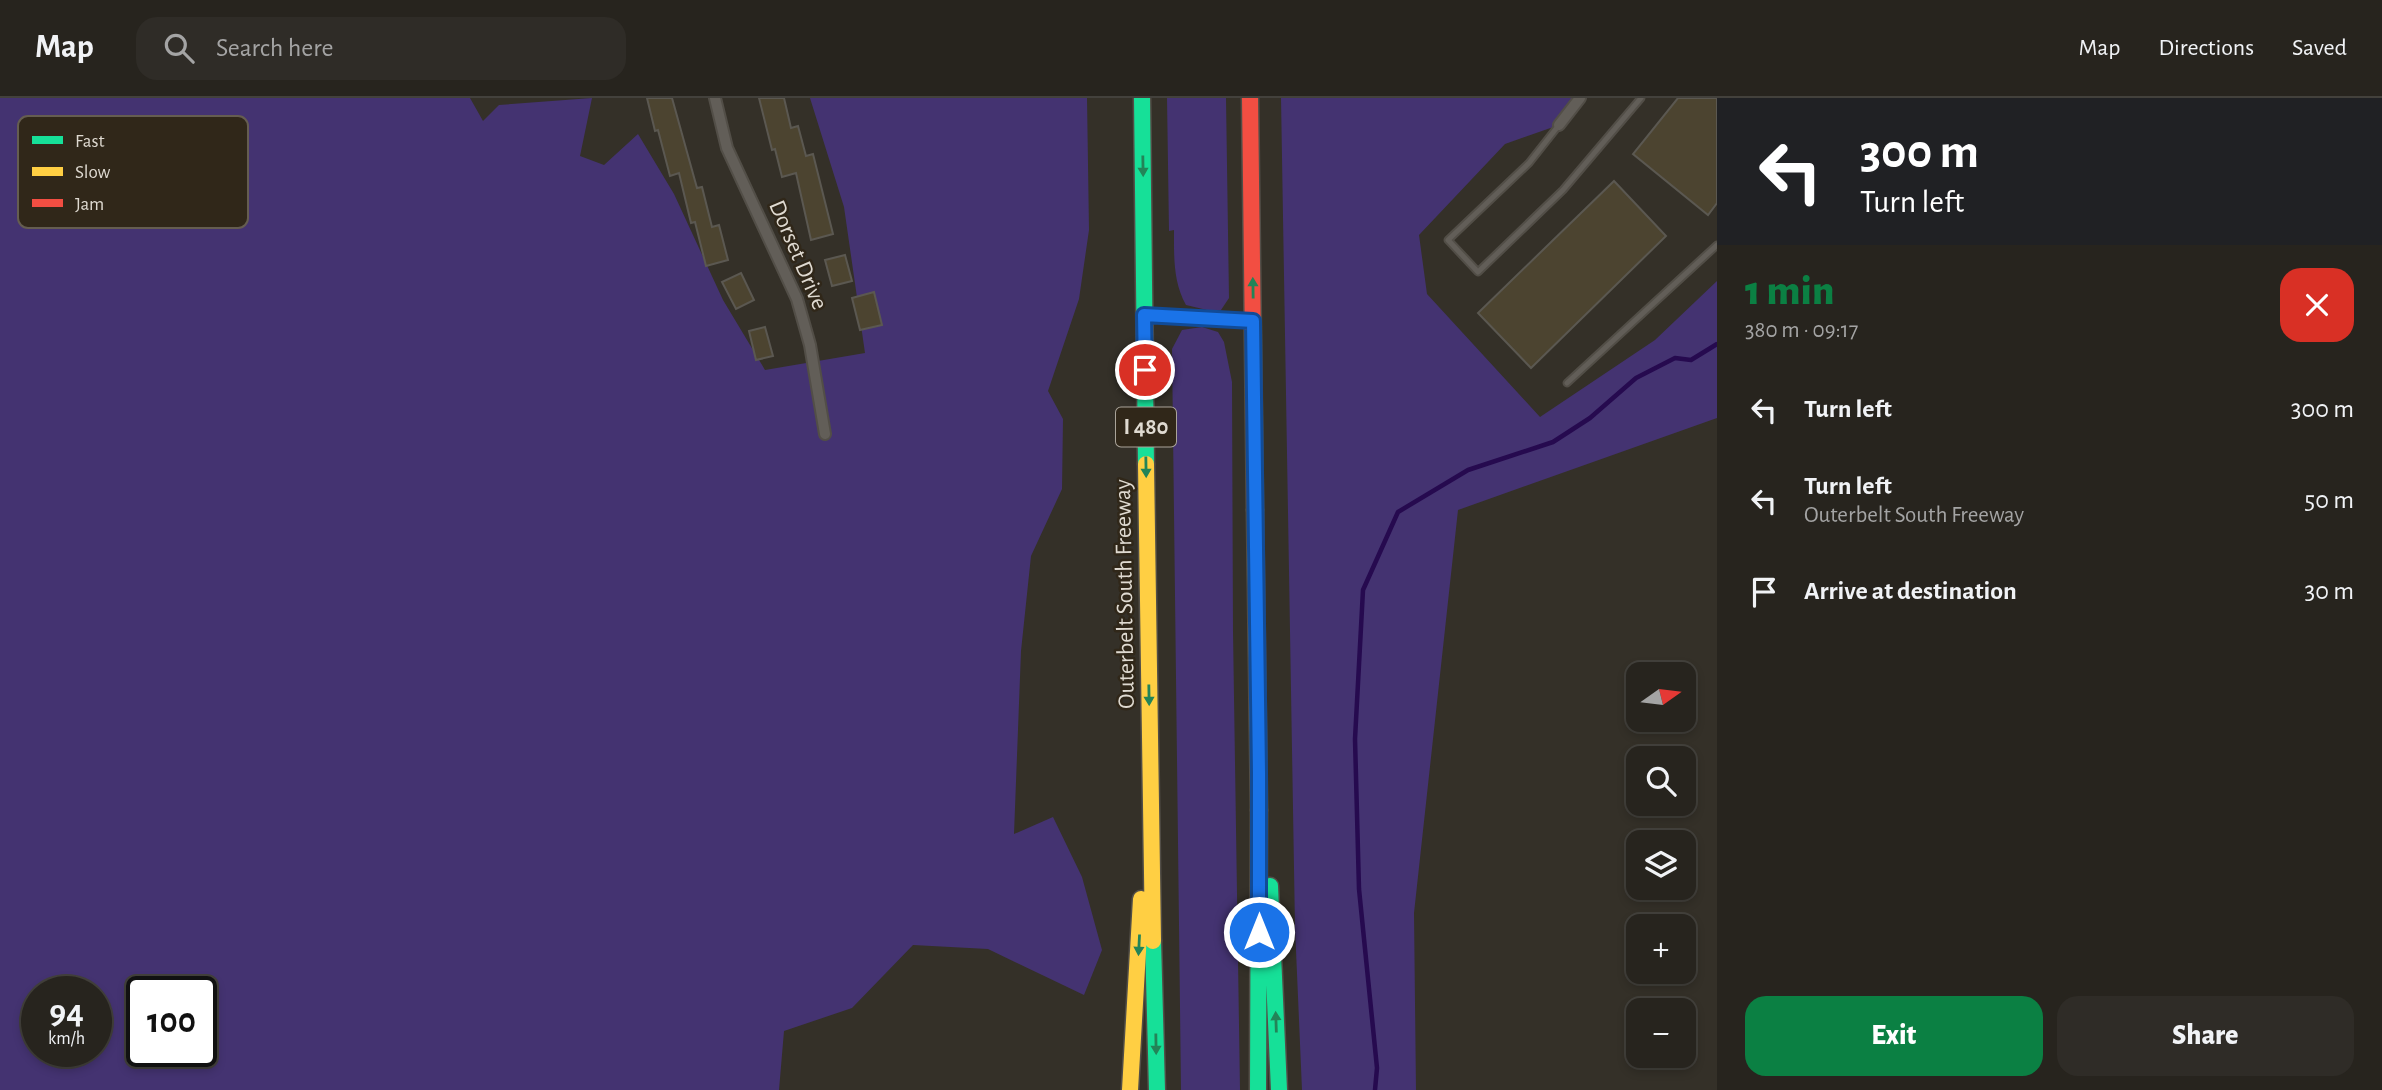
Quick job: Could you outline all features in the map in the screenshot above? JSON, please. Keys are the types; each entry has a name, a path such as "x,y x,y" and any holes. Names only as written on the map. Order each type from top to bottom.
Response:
{"highway":[{"name":"Outerbelt South Freeway","path":"1142,98 1149,755 1157,1090"},
{"path":"1250,98 1259,773 1258,1090"},
{"path":"1130,1090 1149,755"},
{"path":"1259,773 1273,921 1279,1090"}],"street":[{"name":"Dorset Drive","path":"715,98 727,148 797,299 810,345 825,434"},
{"path":"1559,125 1580,98"}],"lane":[{"path":"1559,125 1529,163 1448,240 1478,272 1563,190 1642,98"},
{"path":"1567,383 1717,245"},
{"path":"1144,315 1253,321"}],"shaded area":[{"path":"0,98 470,98 483,121 499,105 592,98 580,156 604,165 638,134 674,194 723,300 765,370 865,353 844,207 810,98 1087,98 1089,230 1079,299 1048,391 1063,419 1062,489 1031,556 1021,651 1014,834 1053,817 1082,877 1102,950 1084,995 988,949 913,945 852,1008 784,1031 779,1090 0,1090"},
{"path":"1167,98 1226,98 1229,298 1221,310 1186,305 1179,287 1175,269 1174,230 1169,231"},
{"path":"1281,98 1580,98 1559,125 1505,144 1419,235 1427,294 1540,417 1655,340 1717,281 1717,418 1458,510 1414,913 1416,1090 1302,1090 1295,927"},
{"path":"1202,327 1218,332 1224,342 1232,382 1240,1090 1181,1090 1172,349 1182,330"}],"building":[{"path":"647,98 672,98 697,188 702,187 712,227 719,225 728,260 706,266 695,222 691,223 679,173 670,176"},
{"path":"759,98 784,98 791,128 798,126 806,156 813,154 833,234 811,240 796,173 782,177"},
{"path":"1678,98 1717,98 1717,203 1708,215 1633,154"},
{"path":"1614,181 1666,236 1531,368 1478,313"},
{"path":"845,255 852,281 832,286 825,260"},
{"path":"741,273 754,300 736,309 722,282"},
{"path":"874,292 882,325 860,330 852,298"},
{"path":"765,327 773,356 756,360 749,331"}],"waterway":[{"path":"1375,1090 1377,1068 1359,889 1355,739 1363,590 1398,512 1468,470 1553,442 1590,418 1636,378 1675,358 1691,360 1717,344"}],"traffic: fast":[{"path":"1142,98 1146,464"},
{"path":"1258,1090 1259,810"},
{"path":"1270,886 1279,1090"},
{"path":"1153,941 1157,1090"}],"traffic: slow":[{"path":"1146,464 1153,941"},
{"path":"1255,510 1259,810"},
{"path":"1130,1090 1141,899"}],"traffic: jam":[{"path":"1250,98 1255,510"}],"route":[{"path":"1145,370 1144,315 1253,321 1259,932"}]}
